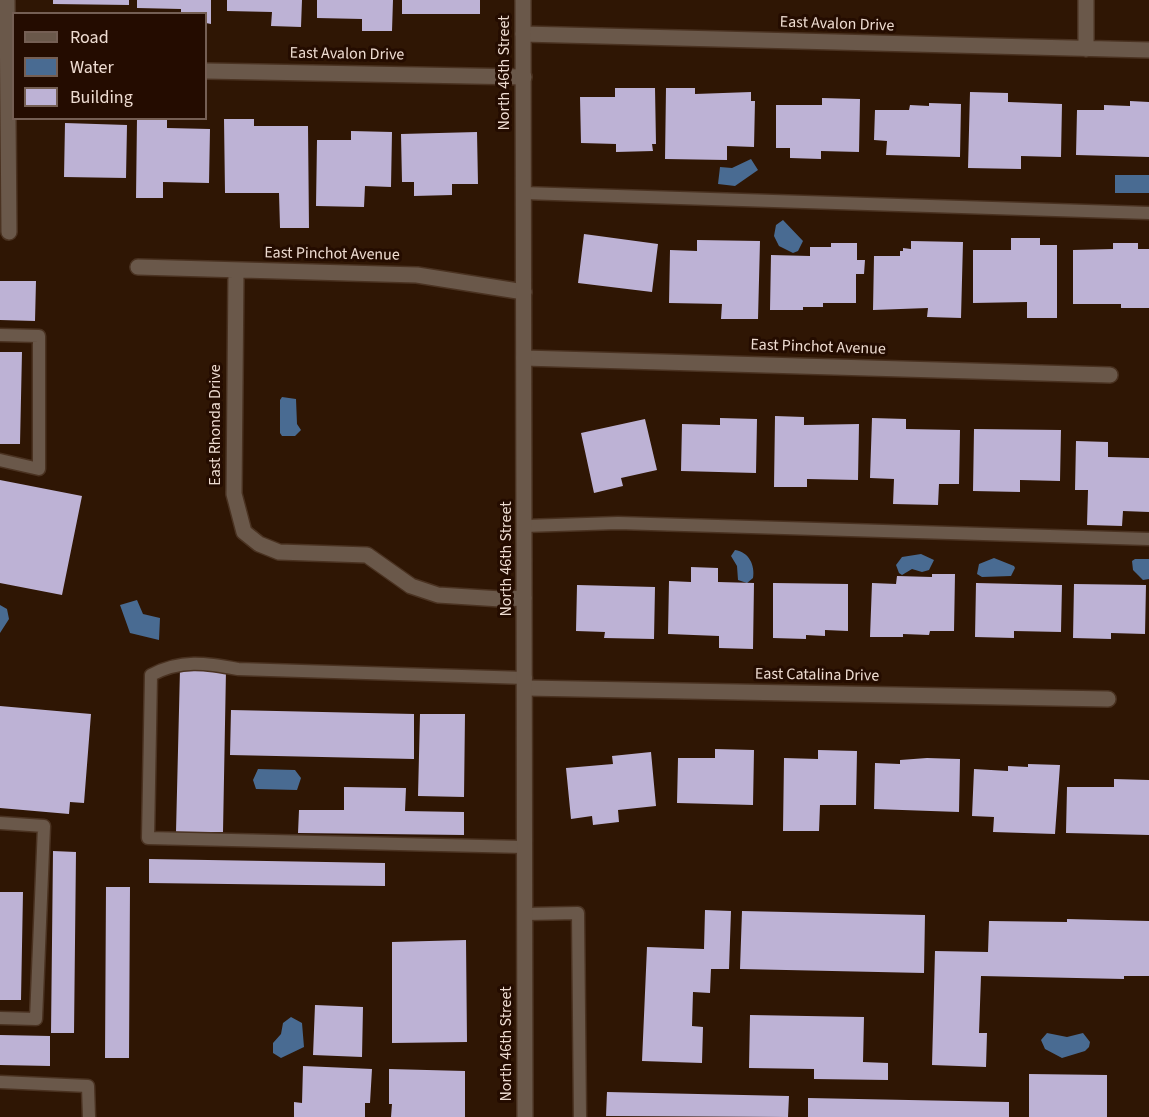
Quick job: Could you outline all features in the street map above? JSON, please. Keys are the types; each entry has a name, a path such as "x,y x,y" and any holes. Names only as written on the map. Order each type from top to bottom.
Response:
{"street":[{"path":"7,0 10,67 9,232"},
{"name":"North 46th Street","path":"523,0 525,1117"},
{"path":"1086,0 1086,50"},
{"name":"East Avalon Drive","path":"523,34 1149,50"},
{"name":"East Avalon Drive","path":"207,71 524,77"},
{"name":"East Pinchot Avenue","path":"138,267 417,275 524,292"},
{"name":"East Rhonda Drive","path":"236,271 234,494 244,531 259,544 279,552 366,555 411,586 438,595 501,599 524,598"},
{"name":"East Pinchot Avenue","path":"524,358 1110,375"},
{"name":"East Catalina Drive","path":"526,683 1108,699"}],"lane":[{"path":"523,194 1149,213"},
{"path":"0,335 39,336 39,469 0,460"},
{"path":"524,526 618,523 1149,539"},
{"path":"524,847 148,838 151,675 168,666 205,663 238,669 526,683"},
{"path":"0,823 44,826 36,1019 0,1018"},
{"path":"525,914 578,913 580,1117"},
{"path":"0,1082 88,1086 89,1117"}],"water":[{"path":"751,159 758,170 735,186 718,184 720,167 732,168"},
{"path":"1115,175 1149,175 1149,193 1115,193"},
{"path":"783,220 803,241 798,251 793,253 779,246 774,236 776,225"},
{"path":"282,397 296,399 297,424 301,430 295,436 282,436 280,433 280,400"},
{"path":"735,550 744,553 752,564 753,578 747,583 738,580 737,566 731,556"},
{"path":"921,554 934,560 929,570 922,572 912,569 902,575 899,573 896,565 902,557"},
{"path":"994,558 1014,566 1011,576 982,577 977,574 979,564"},
{"path":"1149,559 1149,579 1143,580 1133,570 1132,561"},
{"path":"137,600 143,614 160,618 159,640 130,633 120,605"},
{"path":"0,605 7,609 9,619 0,633"},
{"path":"258,769 295,770 301,778 297,790 256,789 253,780"},
{"path":"291,1017 302,1023 304,1047 281,1058 273,1053 273,1043 281,1034 283,1023"},
{"path":"1047,1033 1067,1037 1083,1033 1090,1042 1089,1047 1085,1051 1062,1058 1045,1049 1041,1040"}],"building":[{"path":"53,0 129,0 129,5 53,4"},
{"path":"137,0 211,0 211,24 207,23 207,12 137,8"},
{"path":"227,0 302,0 301,27 271,26 272,12 227,11"},
{"path":"317,0 393,0 392,31 362,31 362,19 317,18"},
{"path":"402,0 480,0 480,14 402,14"},
{"path":"615,88 655,88 656,144 652,144 653,151 616,152 616,144 581,143 580,97 615,97"},
{"path":"666,88 695,88 695,94 751,92 751,101 755,101 754,147 727,146 727,160 665,159"},
{"path":"970,92 1008,93 1008,102 1062,104 1061,157 1021,156 1021,169 968,168"},
{"path":"822,98 860,99 859,152 821,151 821,159 790,158 790,148 776,148 776,105 822,105"},
{"path":"1130,101 1149,102 1149,157 1076,155 1077,110 1104,110 1104,105 1130,106"},
{"path":"929,103 961,104 960,157 886,155 887,141 874,140 875,110 909,110 910,105 929,106"},
{"path":"224,119 254,119 254,126 308,126 309,228 280,228 279,193 225,193"},
{"path":"137,120 167,120 167,128 210,129 209,183 163,182 163,198 136,198"},
{"path":"65,123 127,125 126,178 64,177"},
{"path":"351,131 392,132 391,187 365,186 364,207 316,206 317,140 351,140"},
{"path":"477,132 478,184 452,184 452,195 414,196 414,182 402,182 401,134"},
{"path":"584,234 658,244 652,292 578,283"},
{"path":"1011,238 1040,238 1040,245 1057,245 1057,318 1027,318 1027,302 973,303 973,250 1011,250"},
{"path":"697,240 760,241 758,319 721,319 722,304 669,303 670,250 697,251"},
{"path":"911,241 963,242 961,318 927,317 928,308 873,310 874,256 900,256 903,248 911,249"},
{"path":"831,243 857,243 857,260 865,260 864,274 856,274 856,303 823,303 823,307 803,307 803,310 770,310 771,255 810,256 810,247 831,247"},
{"path":"1113,243 1138,243 1138,249 1149,249 1149,308 1121,308 1121,304 1073,304 1073,250 1113,249"},
{"path":"0,281 36,281 35,321 0,320"},
{"path":"0,352 22,352 20,444 0,444"},
{"path":"775,416 804,417 804,425 859,424 858,480 807,479 807,487 774,487"},
{"path":"720,418 757,419 756,473 681,471 682,424 720,425"},
{"path":"872,418 906,419 906,429 960,430 959,484 939,484 938,505 893,504 894,479 870,478"},
{"path":"645,419 657,470 621,478 623,486 594,493 581,433"},
{"path":"974,429 1061,430 1060,481 1020,480 1020,492 973,491"},
{"path":"1076,441 1108,442 1108,457 1149,458 1149,512 1123,511 1122,526 1087,525 1088,490 1075,490"},
{"path":"0,480 82,496 62,595 0,583"},
{"path":"691,567 718,568 718,582 754,583 753,649 719,648 719,636 668,634 669,581 691,582"},
{"path":"932,574 955,574 954,631 930,631 929,635 903,634 903,637 870,637 872,583 896,584 897,576 932,577"},
{"path":"773,583 848,584 848,631 825,630 825,636 806,635 806,639 773,638"},
{"path":"976,583 1062,585 1061,632 1014,631 1014,638 975,637"},
{"path":"1074,584 1146,585 1145,634 1111,633 1111,639 1073,638"},
{"path":"577,585 655,587 654,639 604,638 605,632 576,631"},
{"path":"180,669 226,670 223,832 176,832"},
{"path":"0,706 91,714 84,803 70,802 69,814 0,808"},
{"path":"231,710 414,714 414,759 230,755"},
{"path":"420,714 465,714 464,797 418,796"},
{"path":"715,749 754,750 753,805 677,803 678,758 715,758"},
{"path":"818,750 857,751 856,805 820,805 819,831 783,831 784,758 818,759"},
{"path":"651,752 656,806 618,810 619,822 593,825 592,816 571,819 566,768 613,764 612,756"},
{"path":"960,759 959,812 874,809 875,763 900,764 900,760"},
{"path":"1028,764 1060,765 1055,834 993,832 994,817 972,816 974,769 1008,771 1008,766 1028,767"},
{"path":"1114,779 1149,780 1149,835 1066,833 1067,787 1114,787"},
{"path":"344,787 406,788 405,811 464,812 464,835 298,833 299,810 344,810"},
{"path":"53,851 76,852 74,1033 51,1033"},
{"path":"149,859 385,863 385,886 149,883"},
{"path":"106,887 130,887 129,1058 105,1058"},
{"path":"0,892 23,892 21,1000 0,1000"},
{"path":"705,910 731,911 729,969 711,969 710,993 693,992 692,1026 703,1027 702,1063 642,1061 647,947 704,949"},
{"path":"742,911 925,915 924,973 740,969"},
{"path":"1067,919 1149,921 1149,976 1124,976 1124,979 981,976 979,1033 987,1033 986,1067 932,1065 935,951 988,952 989,921 1067,922"},
{"path":"466,940 467,1042 392,1043 392,942"},
{"path":"315,1005 363,1007 362,1057 313,1055"},
{"path":"750,1015 864,1017 863,1062 888,1063 888,1080 814,1079 814,1069 749,1068"},
{"path":"0,1035 50,1036 50,1066 0,1065"},
{"path":"303,1066 372,1069 370,1103 365,1103 365,1117 294,1117 294,1102 302,1103"},
{"path":"389,1069 465,1071 465,1117 391,1117"},
{"path":"1029,1074 1107,1075 1107,1117 1029,1117"},
{"path":"607,1092 789,1096 788,1117 606,1116"},
{"path":"808,1098 1009,1102 1009,1117 808,1117"}]}
